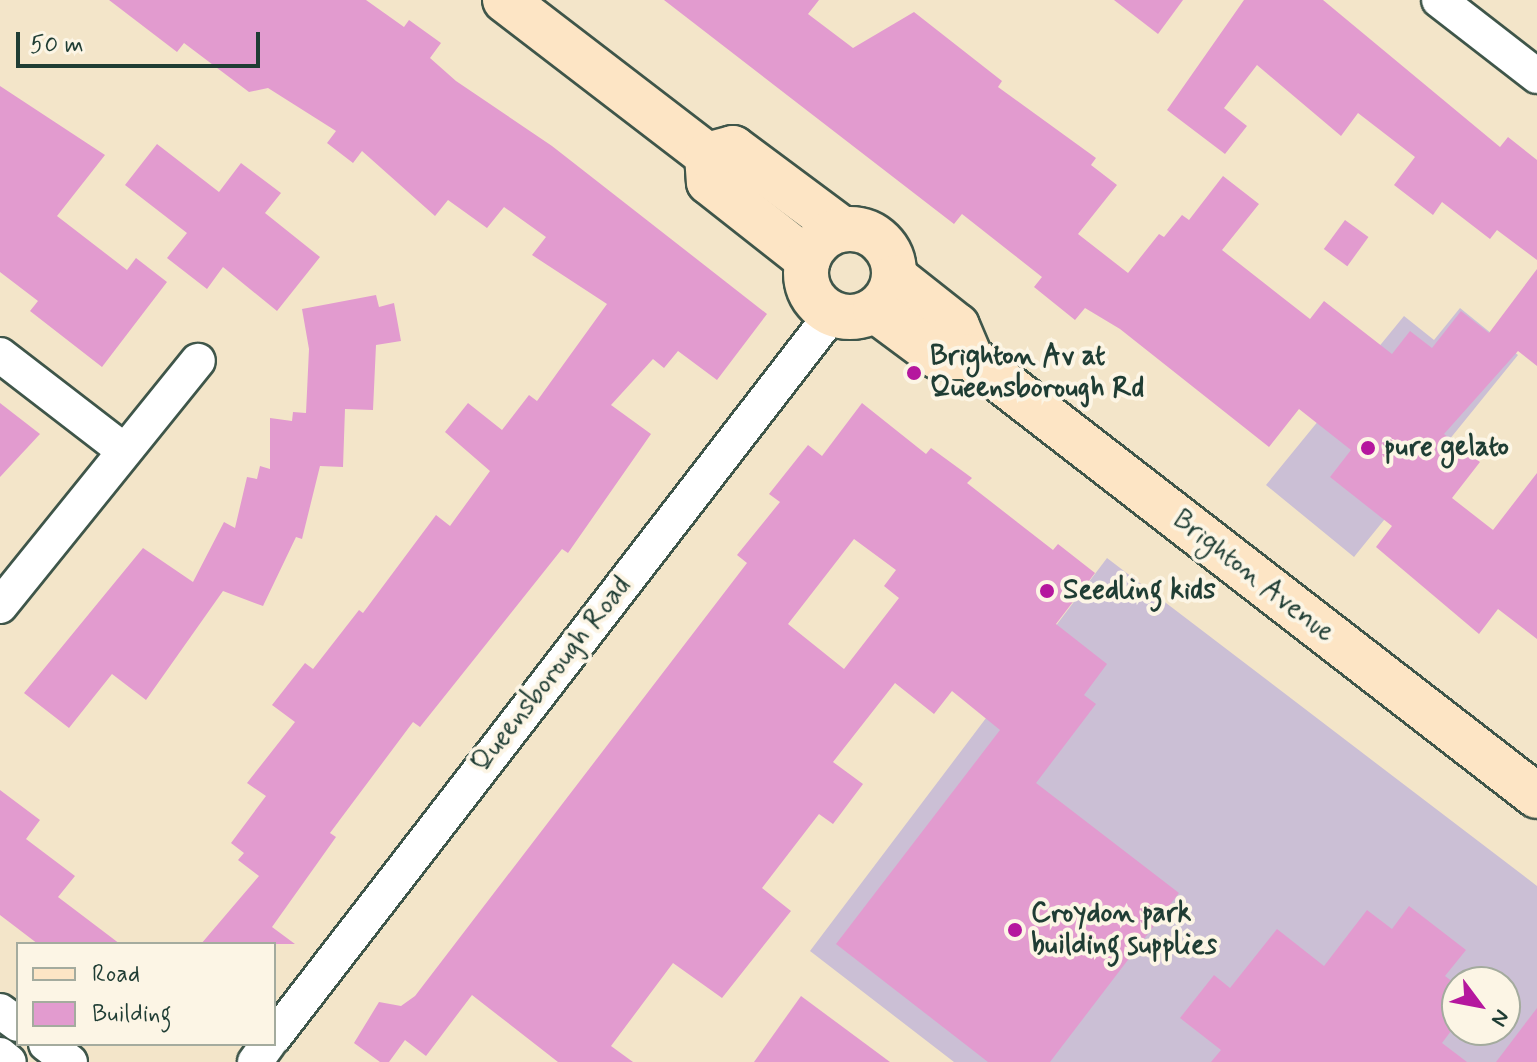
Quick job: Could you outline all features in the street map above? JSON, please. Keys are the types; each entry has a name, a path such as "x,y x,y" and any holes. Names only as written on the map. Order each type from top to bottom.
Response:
{"main road":[{"path":"489,0 506,0 707,155 709,182 808,260"},
{"path":"707,155 733,148 842,229 880,240 885,293 832,314 813,297 808,260 820,240 842,229"},
{"name":"Brighton Avenue","path":"885,293 957,326 970,357 1537,796"}],"street":[{"path":"1439,0 1537,76"},
{"name":"Queensborough Road","path":"276,1034 832,314"},
{"path":"0,355 122,449"},
{"path":"0,606 122,449 198,361"},
{"path":"49,1046 70,1062"},
{"path":"0,1055 9,1062"}],"shaded area":[{"path":"1460,308 1518,355 1354,557 1266,485 1404,316 1434,340"},
{"path":"1107,558 1537,886 1537,1062 954,1062 810,951"}],"building":[{"path":"109,0 366,0 404,27 409,20 441,43 430,58 456,81 552,146 767,314 717,380 678,351 664,368 653,359 611,405 651,434 568,553 562,549 420,727 413,722 330,833 336,837 272,927 295,944 203,942 259,876 238,860 244,853 231,843 266,796 247,783 295,722 272,705 305,663 313,669 359,610 363,613 436,515 450,526 490,471 445,432 468,403 502,430 529,395 537,401 607,304 532,255 546,237 504,207 487,228 448,200 435,216 362,151 353,163 327,143 336,131 268,88 249,92 184,43 177,52"},
{"path":"664,0 819,0 808,14 853,48 914,12 1002,81 998,87 1096,158 1091,165 1117,185 1078,234 1128,273 1159,234 1164,237 1182,215 1189,220 1223,176 1259,204 1222,250 1310,319 1324,301 1392,354 1410,331 1432,348 1461,311 1489,333 1537,269 1537,366 1518,351 1444,434 1480,462 1452,498 1493,530 1537,473 1537,639 1498,609 1479,634 1376,547 1392,526 1330,477 1351,450 1299,409 1269,447 1120,329 1085,308 1075,320 1034,287 1042,277 962,214 954,224"},
{"path":"1114,0 1183,0 1158,34"},
{"path":"1244,0 1323,0 1500,147 1508,137 1537,160 1537,260 1497,230 1490,239 1442,202 1433,215 1394,185 1415,157 1358,113 1341,136 1257,65 1224,108 1247,126 1225,154 1167,110"},
{"path":"0,86 105,155 57,216 127,270 136,258 167,282 102,367 30,311 38,301 0,272"},
{"path":"157,144 219,192 241,163 281,193 265,213 320,257 277,311 223,267 207,289 167,258 187,233 125,185"},
{"path":"1345,220 1368,237 1347,266 1324,249"},
{"path":"376,295 379,307 394,303 401,341 376,345 373,410 345,409 343,467 320,466 302,539 296,537 263,606 223,591 146,700 112,674 69,728 24,693 143,548 193,582 224,522 235,528 247,477 257,479 260,466 270,469 270,418 292,421 293,412 306,413 309,349 302,309"},
{"path":"0,403 40,434 0,477"},
{"path":"862,403 926,454 931,448 972,478 967,483 1053,550 1058,544 1095,573 1056,624 1107,664 1084,695 1096,704 1036,783 1179,893 1050,1062 988,1062 836,944 1000,730 952,691 934,714 895,683 833,762 863,784 833,824 819,814 762,888 791,911 722,998 673,963 611,1046 633,1062 558,1062 472,995 426,1056 405,1040 389,1062 380,1062 354,1043 379,1002 401,1006 415,996 747,563 737,555 780,502 769,494 808,445 822,456","holes":["854,539 896,570 884,586 899,598 844,669 788,624"]},
{"path":"0,790 40,820 26,839 75,876 58,897 117,942 35,942 0,915"},
{"path":"1409,906 1466,950 1453,966 1441,966 1441,1046 1446,1046 1467,1062 1211,1062 1221,1050 1180,1018 1214,975 1230,988 1277,929 1324,966 1367,910 1392,929"},
{"path":"801,996 890,1062 754,1062"},
{"path":"1537,1008 1537,1062 1496,1062 1508,1046 1521,1046 1521,1029"}],"place":[{"name":"Brighton Av at Queensborough Rd","path":"914,373"},
{"name":"pure gelato","path":"1368,448"},
{"name":"Seedling kids","path":"1047,591"},
{"name":"Croydon park building supplies","path":"1015,930"}]}
